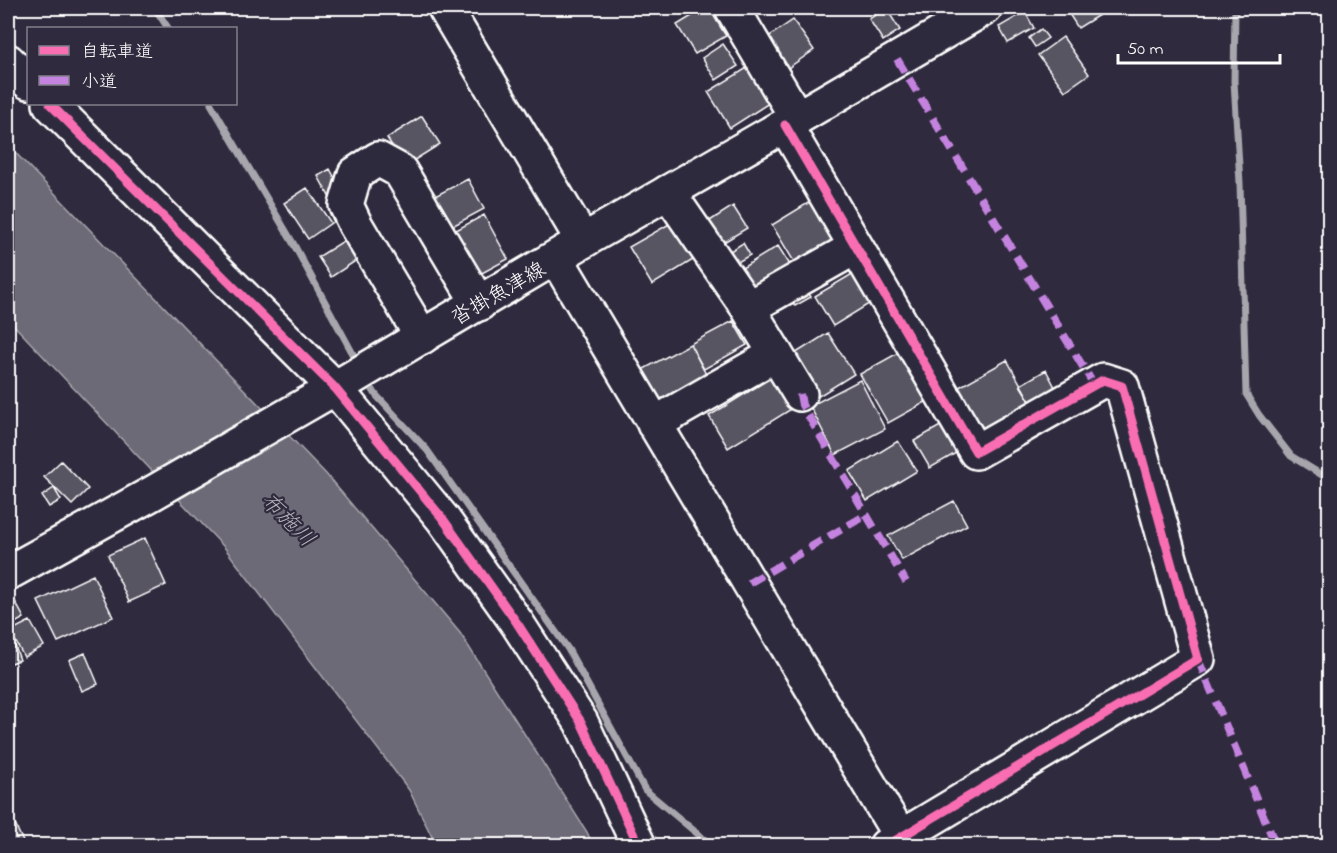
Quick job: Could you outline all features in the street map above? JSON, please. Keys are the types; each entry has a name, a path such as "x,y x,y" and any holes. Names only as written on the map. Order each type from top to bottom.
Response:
{"street":[{"path":"445,8 583,241"},
{"path":"556,258 898,843 1198,659 1122,386 1103,380 976,452 856,247 732,8"},
{"name":"沓掛魚津線","path":"8,573 151,495 985,8"},
{"path":"8,62 27,81"},
{"path":"51,105 335,388 443,519 517,622 580,722 639,846"},
{"path":"422,337 346,205 355,174 378,159 400,171 478,304"},
{"path":"669,192 748,308 800,394"},
{"path":"748,308 856,247"},
{"path":"654,424 776,354"}],"water":[{"name":"布施川","path":"8,145 326,474 460,633 587,832 593,845 436,845 409,790 224,547 8,319"}],"building":[{"path":"705,8 709,8 726,36 695,54 677,25"},
{"path":"886,8 900,30 883,41 869,19"},
{"path":"1071,8 1094,8 1099,15 1078,28 1067,11"},
{"path":"1025,12 1034,28 1008,43 999,27"},
{"path":"793,20 814,50 785,70 764,40"},
{"path":"1041,29 1048,38 1035,47 1029,38"},
{"path":"1063,37 1089,74 1065,91 1038,55"},
{"path":"723,44 738,66 716,80 702,58"},
{"path":"747,68 769,103 730,128 708,92"},
{"path":"422,116 440,144 405,166 387,138"},
{"path":"330,169 342,191 330,198 318,176"},
{"path":"468,179 484,209 445,230 429,199"},
{"path":"307,188 331,223 308,239 284,203"},
{"path":"813,200 837,241 796,265 772,225"},
{"path":"733,206 747,228 719,245 705,224"},
{"path":"484,215 508,259 469,280 445,236"},
{"path":"671,223 693,260 652,285 629,247"},
{"path":"345,240 357,260 331,277 318,257"},
{"path":"743,243 750,255 736,263 730,251"},
{"path":"778,246 792,268 756,290 742,268"},
{"path":"854,273 872,302 833,326 815,296"},
{"path":"806,289 811,297 795,306 790,298"},
{"path":"733,321 747,345 704,369 690,344"},
{"path":"828,333 854,374 814,399 788,358"},
{"path":"690,344 711,384 661,410 640,371"},
{"path":"905,349 933,398 888,423 860,374"},
{"path":"1007,360 1031,403 977,433 952,391"},
{"path":"1046,370 1056,389 1031,403 1020,385"},
{"path":"774,376 793,408 728,448 709,416"},
{"path":"860,380 885,429 835,455 810,406"},
{"path":"949,421 965,448 930,468 914,441"},
{"path":"898,441 917,471 867,501 849,471"},
{"path":"61,461 88,489 72,505 44,477"},
{"path":"54,488 61,500 49,507 42,496"},
{"path":"954,501 967,525 902,560 888,536"},
{"path":"145,538 166,585 129,602 108,555"},
{"path":"93,575 113,617 58,642 38,601"},
{"path":"10,592 24,618 8,627 8,593"},
{"path":"30,621 44,646 24,657 10,631"},
{"path":"8,629 20,660 8,664"},
{"path":"85,653 98,684 82,691 69,660"},
{"path":"8,811 24,844 21,846 8,846"}],"waterway":[{"path":"155,8 167,27"},
{"path":"1235,8 1234,81 1240,183 1246,394 1259,415 1291,456 1330,480"},
{"path":"212,105 293,243 359,365"},
{"path":"367,380 376,395 427,450 568,649 645,790 705,840 707,846"}],"marked path":[{"path":"897,59 1094,385"},
{"path":"800,394 802,405 906,582"},
{"path":"749,583 866,515"},
{"path":"1198,659 1276,846"}],"cycle path":[{"path":"51,105 335,388 443,519 517,623 581,722 639,846"},
{"path":"785,125 976,452 1103,380 1122,386 1198,659 886,846"}]}
